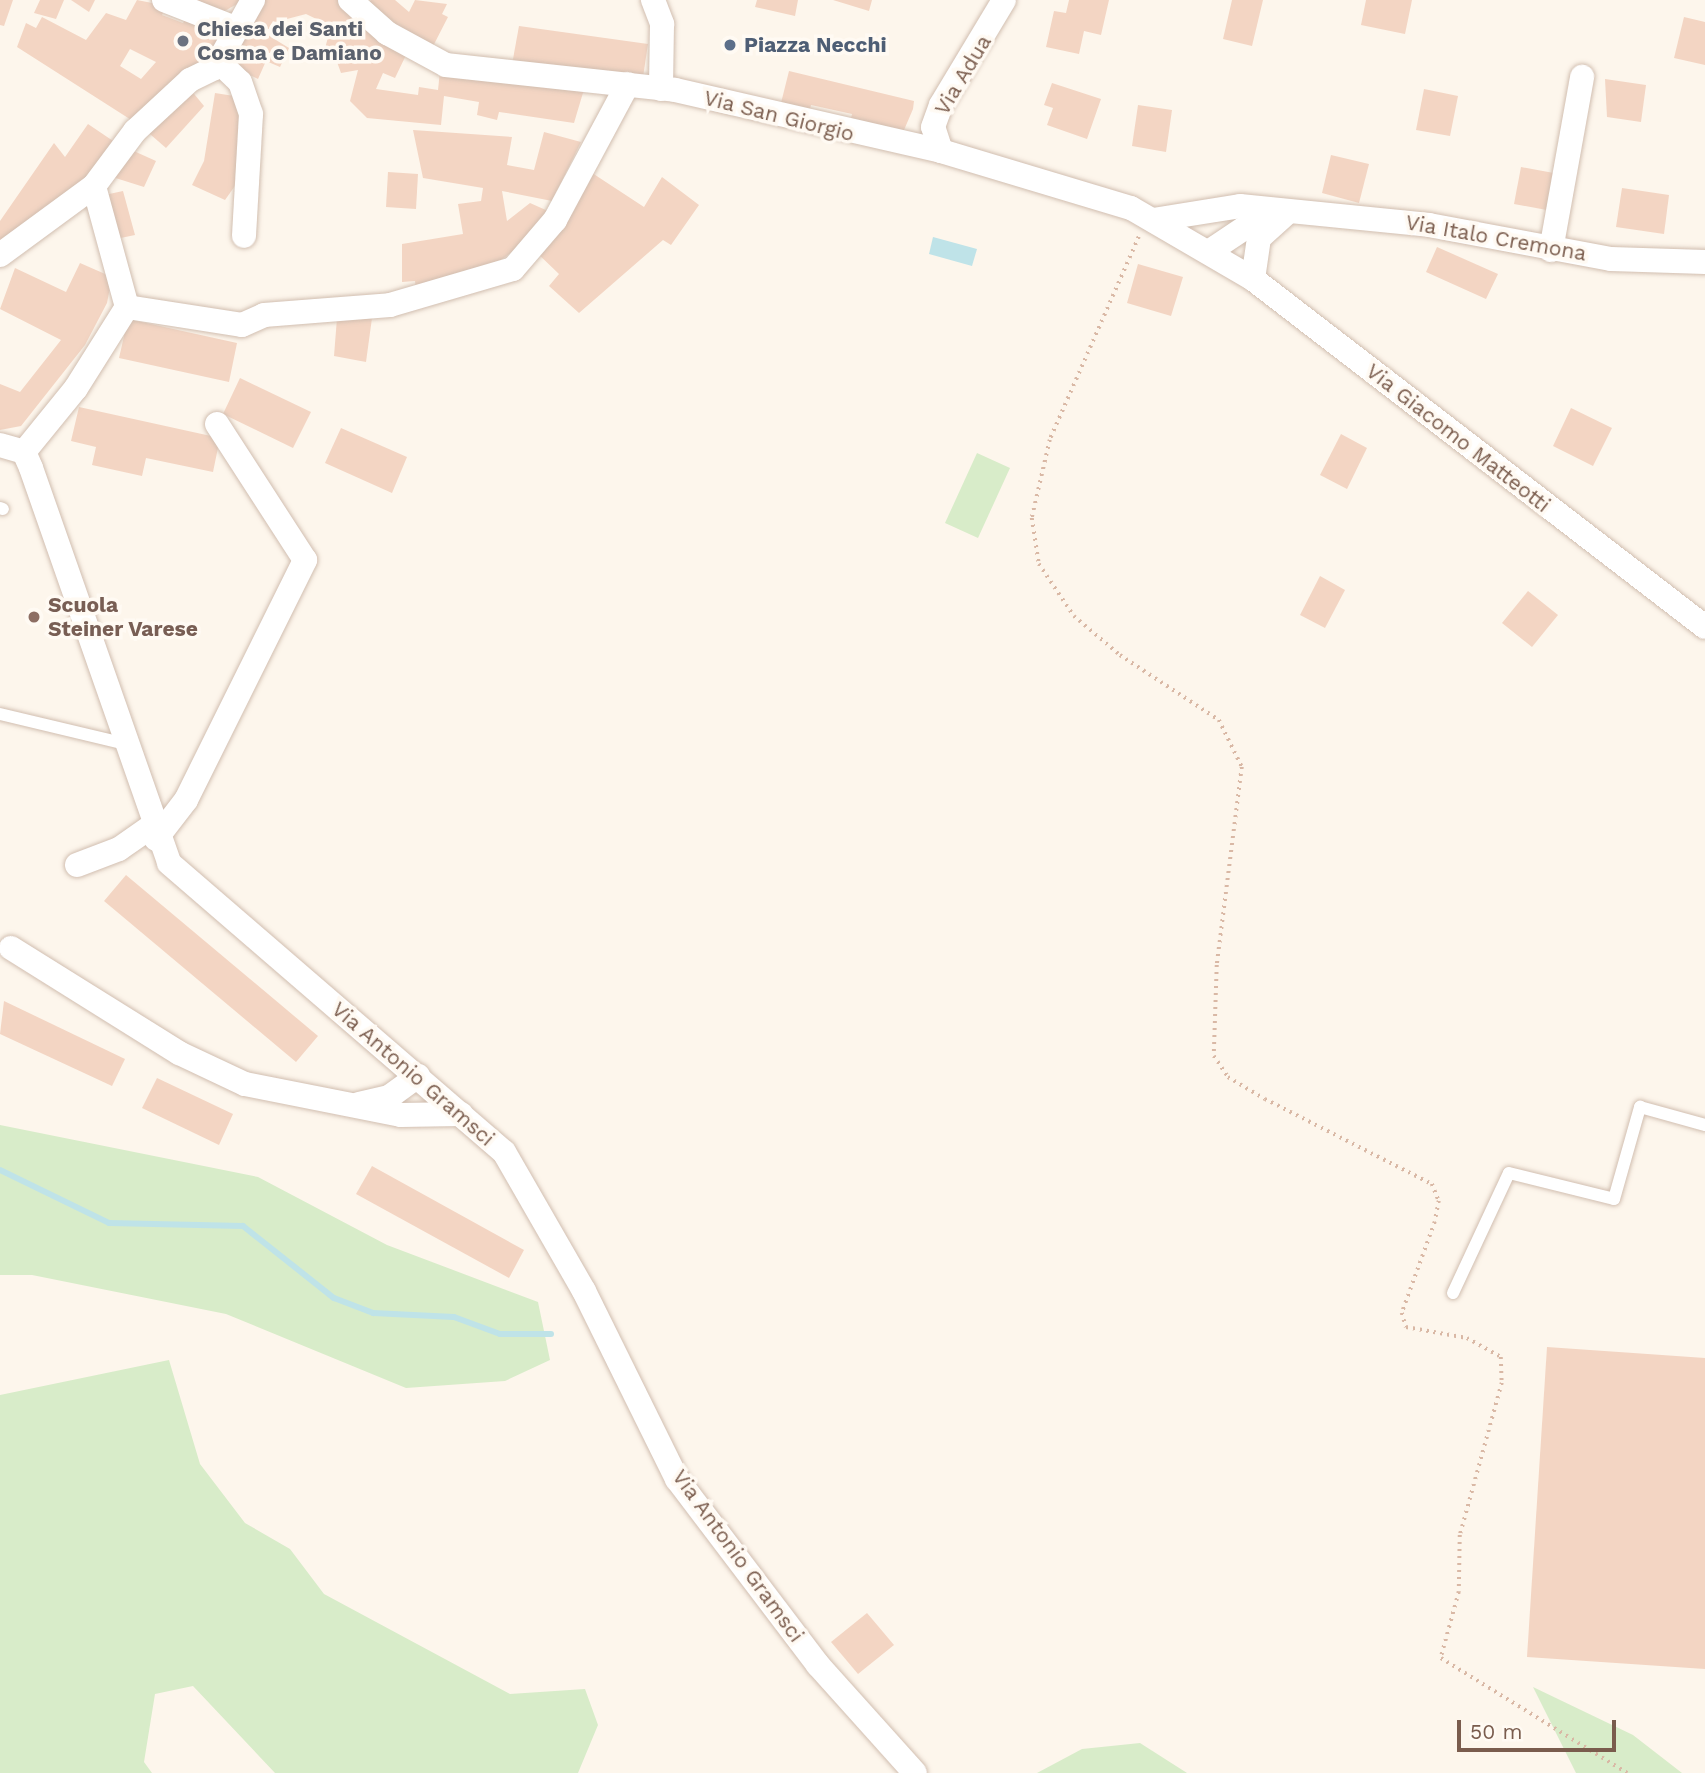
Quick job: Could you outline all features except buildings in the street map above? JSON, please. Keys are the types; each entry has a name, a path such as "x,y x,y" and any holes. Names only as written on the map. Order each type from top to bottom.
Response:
{"street":[{"path":"164,0 235,28"},
{"path":"0,255 94,186 135,131 190,80 218,61 253,0"},
{"name":"Via San Giorgio","path":"351,0 387,33 446,65 661,89 941,151 1210,251"},
{"path":"653,0 662,24 661,89"},
{"name":"Via Adua","path":"941,151 933,127 941,105 1004,0"},
{"path":"218,61 240,82 251,114 244,236"},
{"path":"1550,250 1582,77"},
{"path":"127,307 242,325 264,315 390,305 513,269 555,220 628,84"},
{"path":"0,445 24,452 76,388 127,307 94,186"},
{"name":"Via Italo Cremona","path":"1147,227 1240,206 1429,225 1550,250 1705,262"},
{"path":"1210,251 1279,212"},
{"path":"1253,279 1259,238 1279,212"},
{"name":"Via Giacomo Matteotti","path":"1210,251 1253,279 1705,627"},
{"path":"77,865 154,832 186,800 305,560 217,424"},
{"name":"Via Antonio Gramsci","path":"24,452 154,832 188,884 418,1076 504,1152 584,1291 677,1479 818,1665 915,1773"},
{"path":"11,948 206,1069 300,1097 358,1104 401,1115 461,1114"},
{"path":"358,1104 389,1097 418,1076"}],"lane":[{"path":"0,714 126,744"},
{"path":"1453,1293 1509,1173 1614,1199 1640,1107 1705,1125"}],"path":[{"path":"1147,227 1050,440 1032,518 1039,564 1074,616 1120,655 1219,720 1242,767 1219,940 1214,1056 1228,1077 1256,1094 1432,1184 1438,1201 1435,1222 1402,1313 1406,1326 1467,1338 1501,1357 1502,1383 1460,1535 1459,1592 1441,1658 1627,1773"},
{"path":"1614,1767 1620,1773"}],"green space":[{"path":"977,453 1010,468 978,538 945,523"},
{"path":"0,1125 258,1177 387,1245 538,1302 550,1360 505,1381 406,1388 226,1314 32,1275 0,1275"},
{"path":"169,1360 200,1464 245,1523 290,1549 324,1594 510,1694 585,1689 598,1725 578,1773 275,1773 193,1686 155,1694 144,1762 152,1773 0,1773 0,1395"},
{"path":"1533,1687 1633,1735 1682,1773 1576,1773"},
{"path":"1140,1743 1187,1773 1037,1773 1082,1749"}],"water":[{"path":"933,237 977,249 972,266 929,254"}],"waterway":[{"path":"0,1170 109,1223 243,1226 334,1298 373,1313 454,1317 500,1334 551,1334"}],"place":[{"name":"Chiesa dei Santi Cosma e Damiano","path":"183,41"},
{"name":"Piazza Necchi","path":"730,45"},
{"name":"Scuola Steiner Varese","path":"34,617"}]}
